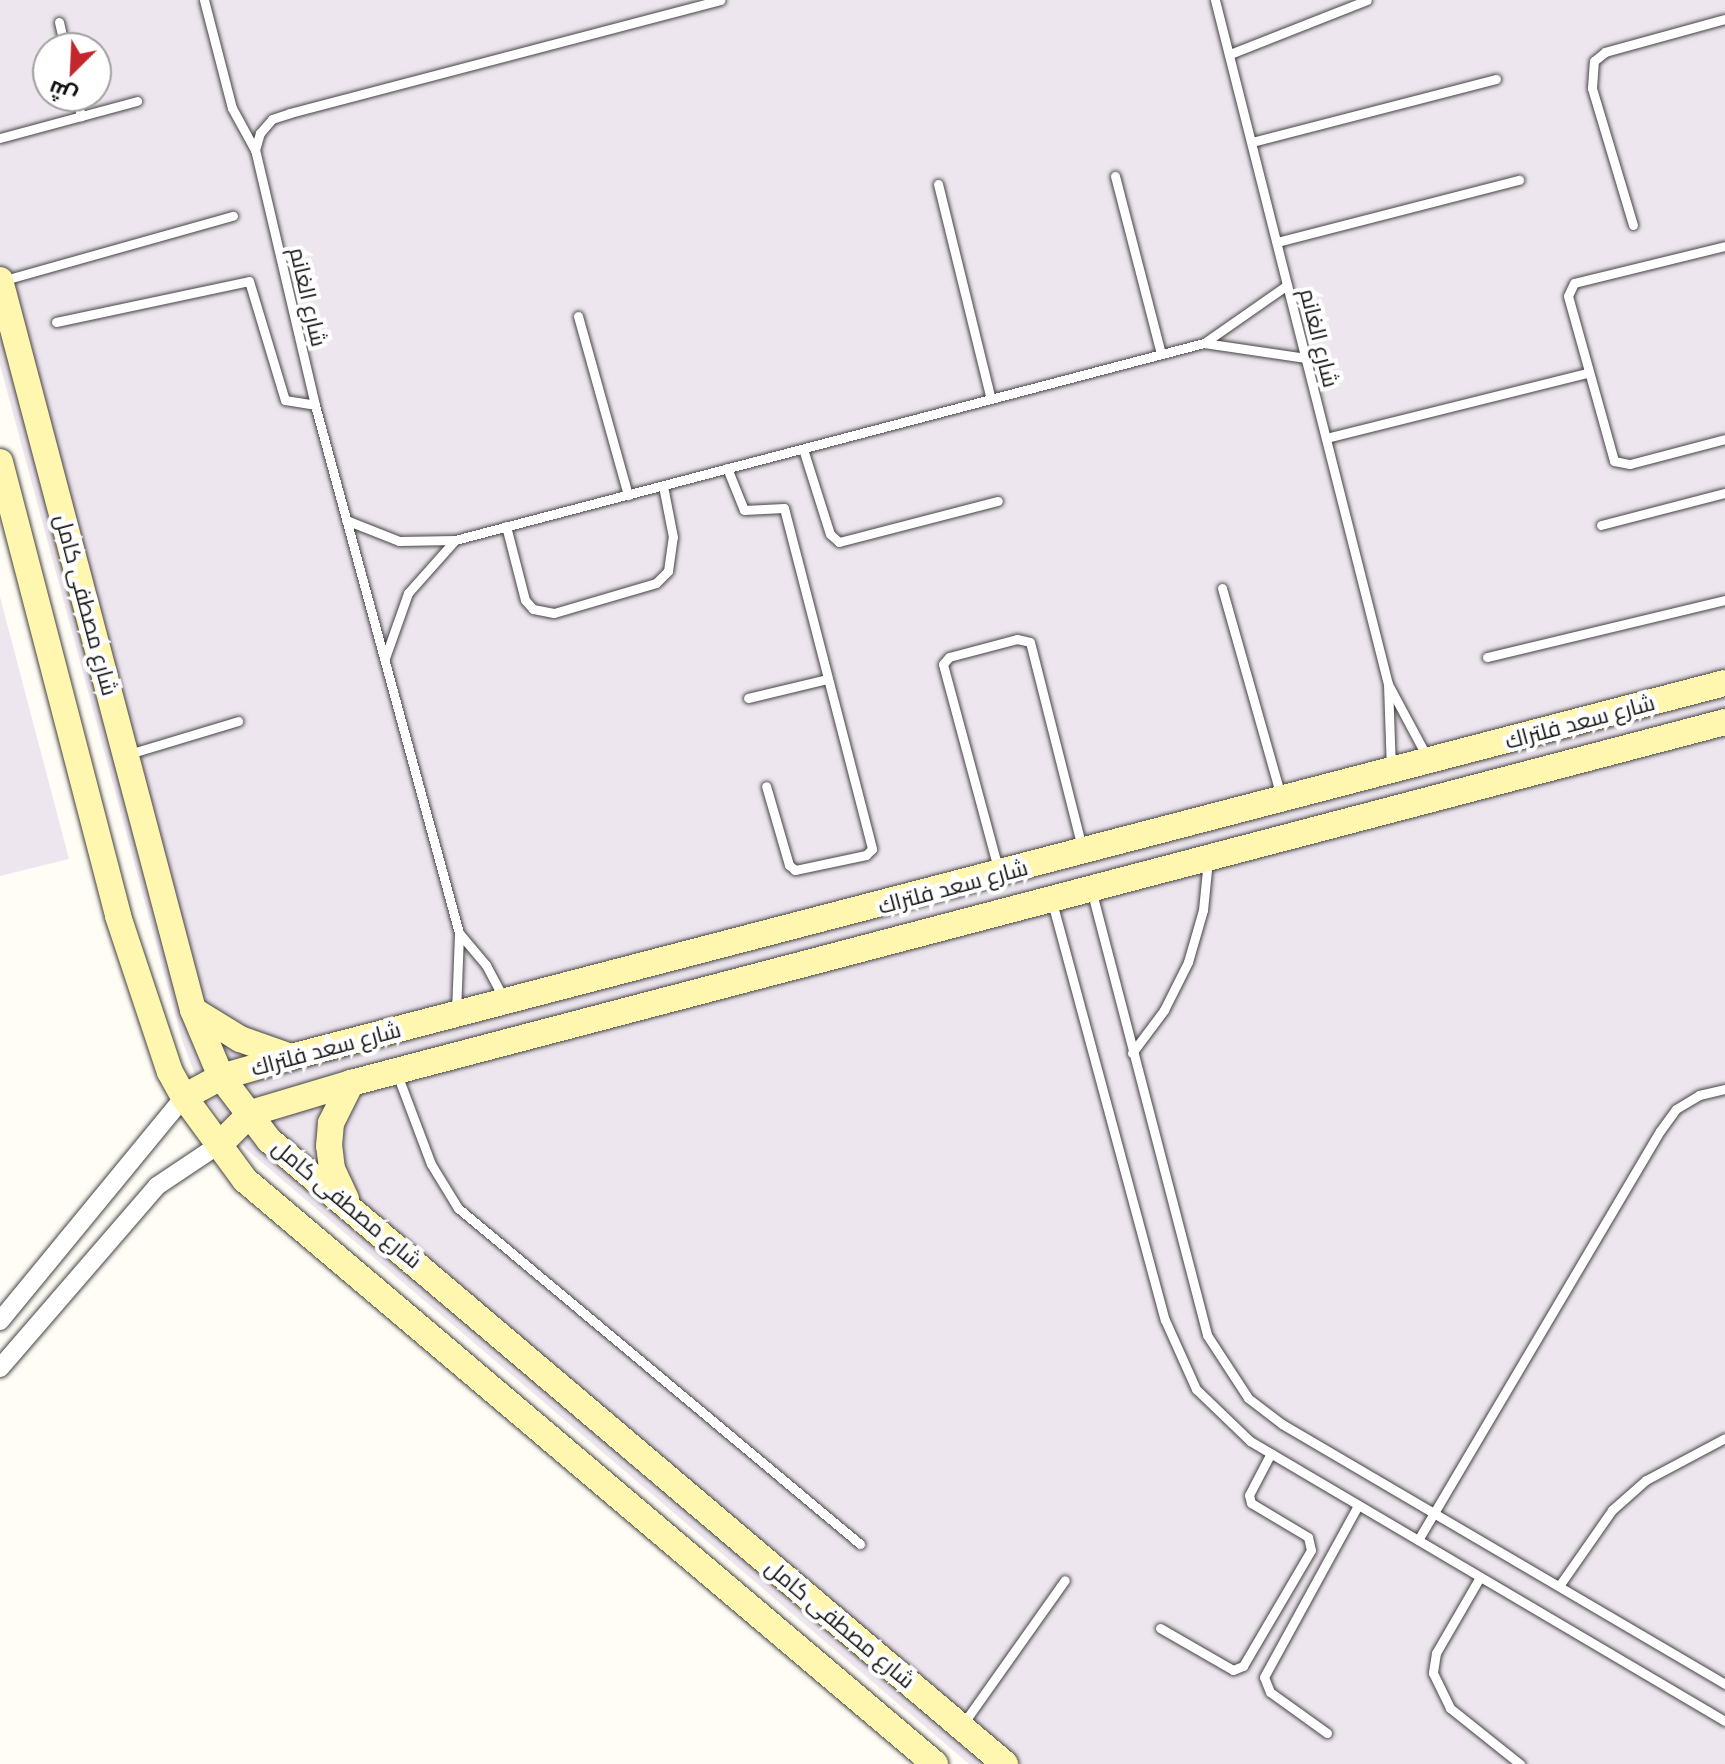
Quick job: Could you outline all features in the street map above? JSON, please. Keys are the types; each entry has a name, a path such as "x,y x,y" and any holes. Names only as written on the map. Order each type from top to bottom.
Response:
{"street":[{"name":"شارع مصطفى كامل","path":"0,280 193,1010 221,1077 269,1140 1005,1764"},
{"name":"شارع مصطفى كامل","path":"0,462 118,916 170,1072 184,1097 245,1180 935,1764"},
{"name":"شارع سعد فلتراك","path":"184,1097 221,1077 291,1057 1000,875 1725,683"},
{"name":"شارع سعد فلتراك","path":"220,1144 251,1113 351,1083 1725,722"},
{"path":"1429,762 1439,796"},
{"path":"1392,771 1404,806"},
{"path":"1083,852 1091,887"},
{"path":"1041,864 1051,899"},
{"path":"505,1002 515,1039"},
{"path":"193,1010 240,1039 291,1057"},
{"path":"457,1015 465,1053"},
{"path":"351,1083 335,1113 329,1146 336,1179 353,1209"},
{"path":"0,1321 184,1097"},
{"path":"0,1368 157,1186 220,1144"},
{"path":"92,1211 116,1232"}],"lane":[{"name":"شارع الغانم","path":"204,0 232,108 255,150 315,405 459,933 457,1015"},
{"path":"255,150 260,133 272,119 290,113 720,0"},
{"name":"شارع الغانم","path":"1215,0 1388,684 1429,762"},
{"path":"1230,54 1367,0"},
{"path":"1633,225 1592,88 1594,61 1605,52 1725,19"},
{"path":"59,22 61,32"},
{"path":"1252,142 1496,79"},
{"path":"0,138 137,101"},
{"path":"80,112 81,116"},
{"path":"1115,176 1161,354"},
{"path":"1277,242 1519,180"},
{"path":"938,184 991,399"},
{"path":"0,280 233,216"},
{"path":"1725,246 1574,283 1568,304 1614,461 1630,464 1725,439"},
{"path":"56,322 249,281 285,400 315,405"},
{"path":"346,520 399,541 455,540 1204,343 1287,285"},
{"path":"578,316 628,495"},
{"path":"1204,343 1306,358"},
{"path":"1326,438 1587,373"},
{"path":"803,449 830,534 839,542 998,501"},
{"path":"727,468 744,510 784,508 872,849 866,855 795,870 789,865 766,786"},
{"path":"506,526 525,600 533,609 554,613 656,583 668,571 674,546 663,486"},
{"path":"1601,525 1725,493"},
{"path":"384,660 408,593 455,540"},
{"path":"1222,588 1282,800"},
{"path":"1487,657 1725,600"},
{"path":"1000,875 943,664 949,657 1024,638 1032,648 1083,852"},
{"path":"748,698 827,679"},
{"name":"شارع الغانم","path":"1388,684 1386,742 1392,771"},
{"path":"126,755 238,721"},
{"path":"1132,1053 1164,1010 1188,962 1203,910 1208,857"},
{"path":"1091,887 1196,1299 1225,1368 1248,1398 1282,1424 1725,1684"},
{"path":"1051,899 1177,1356 1220,1418 1271,1453 1725,1721"},
{"name":"شارع الغانم","path":"459,933 486,965 505,1002"},
{"path":"396,1071 431,1164 458,1208 860,1544"},
{"path":"1418,1540 1660,1131 1688,1102 1725,1089"},
{"path":"1559,1586 1612,1510 1659,1471 1725,1438"},
{"path":"1160,1628 1233,1670 1243,1666 1311,1550 1308,1537 1251,1503 1249,1495 1271,1453"},
{"path":"1327,1733 1270,1692 1264,1677 1358,1505"},
{"path":"1480,1577 1436,1653 1433,1673 1450,1708 1520,1764"},
{"path":"962,1727 1065,1580"}],"shaded area":[{"path":"0,0 1725,0 1725,1764 969,1764 246,1149 204,1097 183,1043 0,365"},
{"path":"0,597 69,859 0,876"}]}
